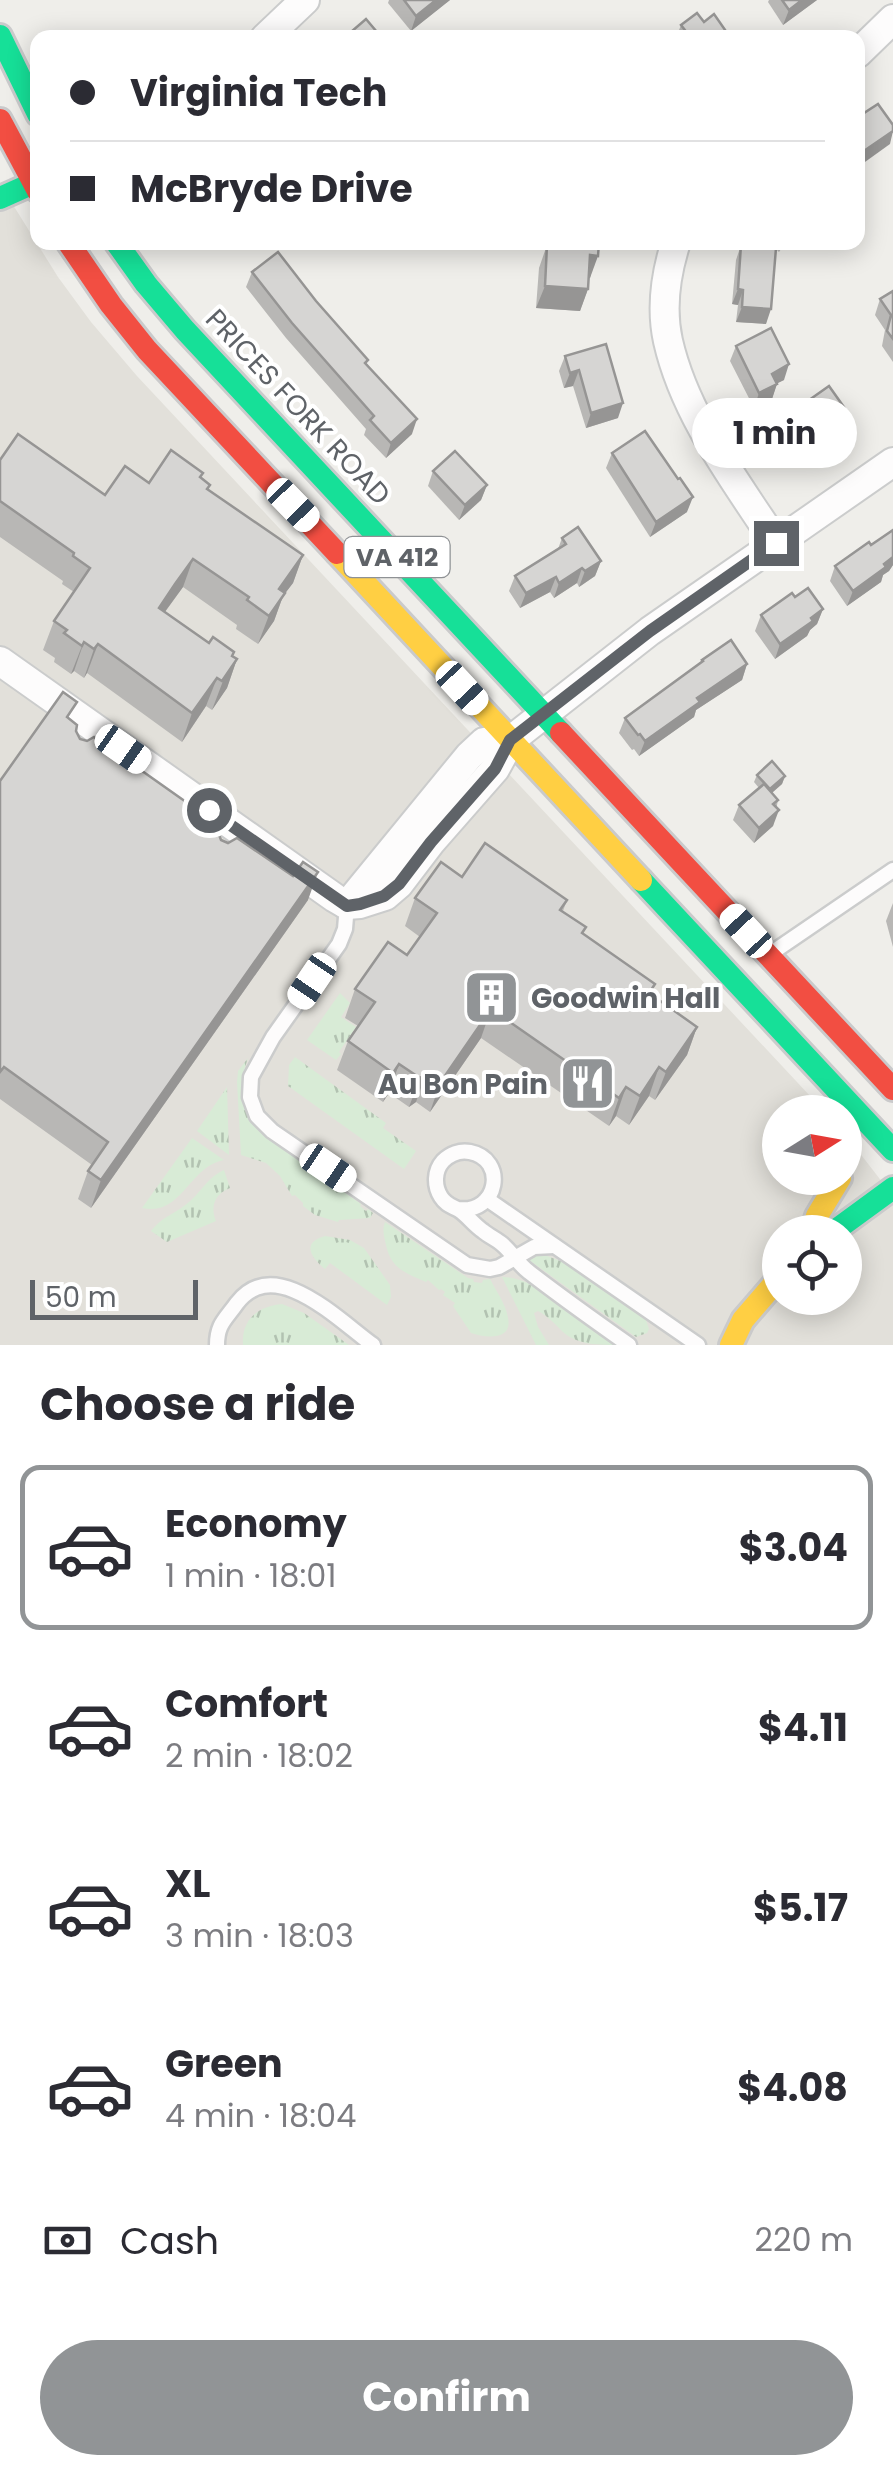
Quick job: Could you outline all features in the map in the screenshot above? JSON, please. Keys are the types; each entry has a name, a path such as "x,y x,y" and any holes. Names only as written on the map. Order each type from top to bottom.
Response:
{"main road":[{"path":"0,36 30,98"},
{"path":"0,120 30,174"},
{"path":"0,198 30,187"},
{"name":"VA 412","path":"74,250 147,350 893,1150"},
{"name":"PRICES FORK ROAD","path":"122,250 185,330 893,1089"},
{"path":"811,1062 829,1095"},
{"path":"856,1215 893,1188"},
{"path":"731,1345 743,1320 762,1298"}],"street":[{"path":"273,30 305,0"},
{"path":"865,46 893,19"},
{"path":"674,250 665,309 674,361 710,443 776,543"},
{"path":"0,661 90,736 233,838 347,906 360,904 384,896 399,884 495,769 510,740 650,631 893,462"}],"lane":[{"path":"768,956 893,870"},
{"path":"347,906 346,929 339,944 273,1037 251,1077 250,1097 257,1116 467,1265 500,1267 534,1247 554,1246"},
{"path":"458,1210 474,1209 488,1200 493,1188 494,1175 489,1164 468,1151 444,1159 437,1170 438,1194 447,1204 502,1244 528,1272 628,1345"},
{"path":"488,1200 698,1345"},
{"path":"217,1345 217,1330 246,1292 258,1285 276,1284 296,1290 373,1345"}],"shaded area":[{"path":"0,184 30,232 30,250 41,250 91,322 137,376 809,1095 762,1095 762,1195 862,1195 862,1156 893,1196 893,1345 0,1345"}],"green space":[{"path":"340,993 350,1003 341,1017 356,1027 336,1060 307,1040"},
{"path":"295,1057 386,1123 383,1128 416,1151 404,1169 288,1086 289,1065"},
{"path":"248,1058 243,1094 253,1121 275,1143 373,1213 370,1218 338,1222 315,1215 292,1196 266,1163 241,1155 237,1082 238,1071"},
{"path":"227,1087 229,1155 197,1131"},
{"path":"192,1138 224,1160 202,1171 167,1205 142,1208"},
{"path":"224,1170 230,1188 215,1201 216,1221 167,1242 151,1231 189,1202"},
{"path":"385,1222 474,1282 490,1279 507,1313 506,1331 490,1337 471,1333 453,1306 455,1303 443,1295 445,1292 396,1265 388,1253"},
{"path":"325,1236 350,1240 364,1248 390,1285 387,1305 330,1263 325,1269 316,1260 311,1247"},
{"path":"542,1254 563,1262 646,1320 647,1333 636,1337 529,1260 531,1255"},
{"path":"502,1277 531,1284 619,1345 575,1340 538,1311 534,1313 538,1327 549,1345 536,1345"},
{"path":"282,1304 304,1313 349,1345 243,1345 245,1328 253,1316"}],"building":[{"path":"404,0 436,0 416,16"},
{"path":"782,0 802,0 789,10"},
{"path":"697,13 704,22 714,14 725,30 685,30 681,25"},
{"path":"366,19 375,30 353,30"},
{"path":"878,104 893,131 865,150 865,112"},
{"path":"547,250 598,250 598,256 590,255 588,289 545,286"},
{"path":"741,250 776,250 771,309 742,307 743,290 738,289"},
{"path":"278,252 368,360 365,363 417,419 391,443 370,420 374,416 252,272"},
{"path":"893,291 893,339 887,331 891,315 880,299"},
{"path":"771,328 789,364 772,374 777,384 759,393 736,346"},
{"path":"606,344 623,403 591,413 579,370 570,373 565,356"},
{"path":"829,386 846,410 800,442 788,426 807,412 802,405"},
{"path":"645,431 693,497 656,522 612,453"},
{"path":"18,434 105,495 125,466 149,483 171,450 203,473 200,477 210,485 207,489 303,555 279,589 285,593 269,616 247,600 249,597 193,559 175,584 159,608 209,643 213,637 234,652 232,656 237,659 222,681 217,678 192,713 98,644 94,649 84,642 82,646 54,621 90,568 0,501 0,460"},
{"path":"455,451 487,485 465,505 433,471"},
{"path":"578,527 601,561 559,583 556,577 526,593 515,576 566,544 562,538"},
{"path":"893,530 893,557 884,564 886,567 853,591 835,566"},
{"path":"808,588 823,609 780,644 761,615 792,593 795,597"},
{"path":"731,640 747,664 645,741 638,735 625,718"},
{"path":"63,692 77,702 67,717 77,725 80,739 94,737 220,826 221,840 228,843 237,838 293,876 303,862 318,872 101,1180 88,1171 108,1142 4,1067 0,1072 0,781"},
{"path":"772,761 785,776 770,789 757,775"},
{"path":"764,784 778,800 773,804 779,810 759,828 739,805"},
{"name":"Goodwin Hall","path":"485,843 567,900 560,910 586,927 582,933 655,984 649,993 697,1027 666,1072 659,1067 640,1096 626,1087 619,1098 491,1009 440,1083 426,1074 420,1078 399,1064 393,1073 348,1041 375,1002 355,989 388,942 407,955 437,913 415,898 441,862 462,877"}],"traffic: fast":[{"path":"0,36 30,98"},
{"path":"0,198 30,185"},
{"path":"122,250 185,330 561,733"},
{"path":"641,880 893,1150"},
{"path":"856,1215 893,1188"}],"traffic: slow":[{"path":"337,553 641,880"},
{"path":"818,1215 830,1195"},
{"path":"731,1345 743,1320 762,1298"}],"traffic: jam":[{"path":"0,120 30,176"},
{"path":"73,250 147,350 337,553"},
{"path":"561,733 893,1089"}],"place":[{"name":"Goodwin Hall","path":"492,998"},
{"name":"Au Bon Pain","path":"587,1084"}],"route":[{"path":"209,810 347,906 384,896 399,884 495,769 510,740 650,631 776,543"}]}
